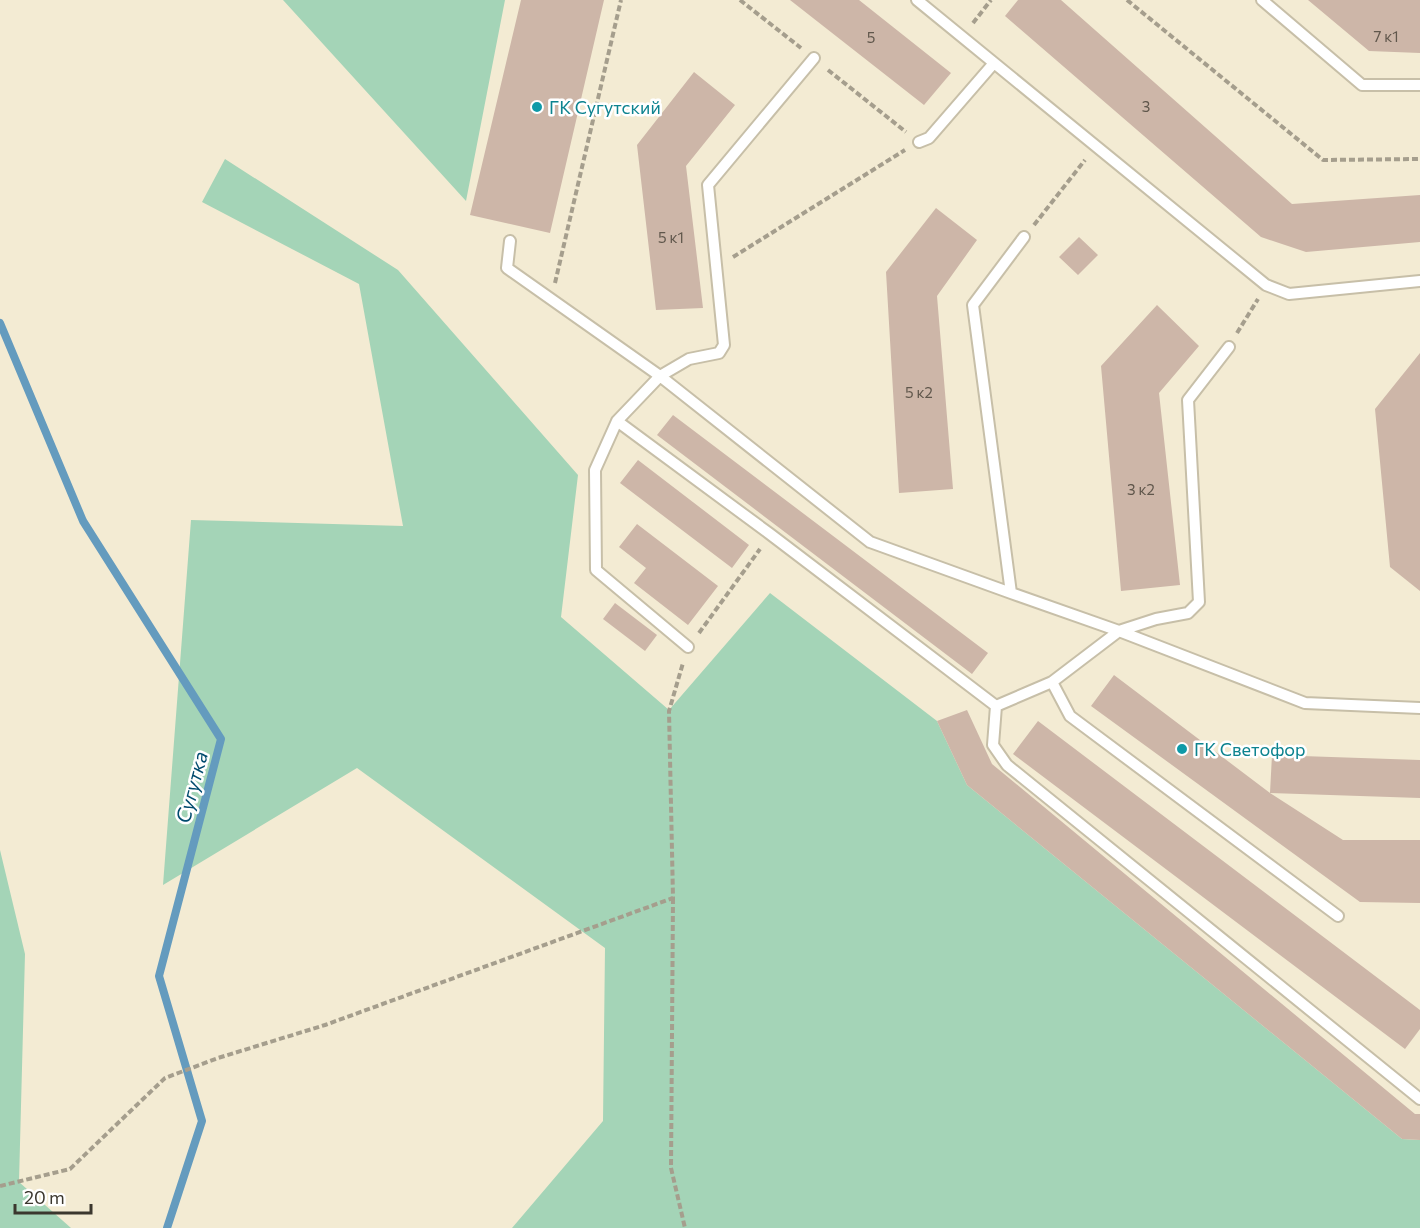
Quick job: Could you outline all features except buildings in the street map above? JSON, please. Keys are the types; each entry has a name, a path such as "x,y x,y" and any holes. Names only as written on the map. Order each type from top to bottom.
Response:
{"lane":[{"path":"917,0 1266,285 1289,294 1420,281"},
{"path":"1262,0 1362,84 1420,85"},
{"path":"688,647 596,570 595,470 617,421 660,376 689,359 719,353 724,345 708,185 814,58"},
{"path":"919,142 929,138 994,63"},
{"path":"1011,593 973,305 1024,237"},
{"path":"510,242 507,268 660,376 870,542 1119,630 1305,703 1420,708"},
{"path":"996,706 1052,682 1119,630 1156,619 1188,613 1199,602 1188,400 1228,347"},
{"path":"617,421 996,706"},
{"path":"1052,682 1070,716 1338,916"},
{"path":"996,706 993,745 1007,765 1420,1099"}],"path":[{"path":"551,299 621,0"},
{"path":"962,36 991,0"},
{"path":"1127,0 1323,160 1420,159"},
{"path":"716,267 919,142"},
{"path":"1024,237 1096,146"},
{"path":"1228,347 1266,285"},
{"path":"685,1228 671,1168 673,898 669,711 688,647 770,534"},
{"path":"0,1186 70,1170 165,1078 218,1058 325,1025 673,898"}],"green space":[{"path":"283,0 505,0 466,201"},
{"path":"225,159 398,270 578,475 561,617 669,710 770,593 937,721 967,785 1402,1139 1420,1140 1420,1228 512,1228 603,1121 605,948 357,768 163,885 191,520 403,526 359,284 202,202"},
{"path":"0,850 25,954 19,1182 71,1228 0,1228"}],"waterway":[{"name":"Сугутка","path":"0,323 83,521 221,739 159,976 202,1121 167,1228"}],"place":[{"name":"ГК Сугутский","path":"537,107"},
{"name":"ГК Светофор","path":"1182,749"}]}
